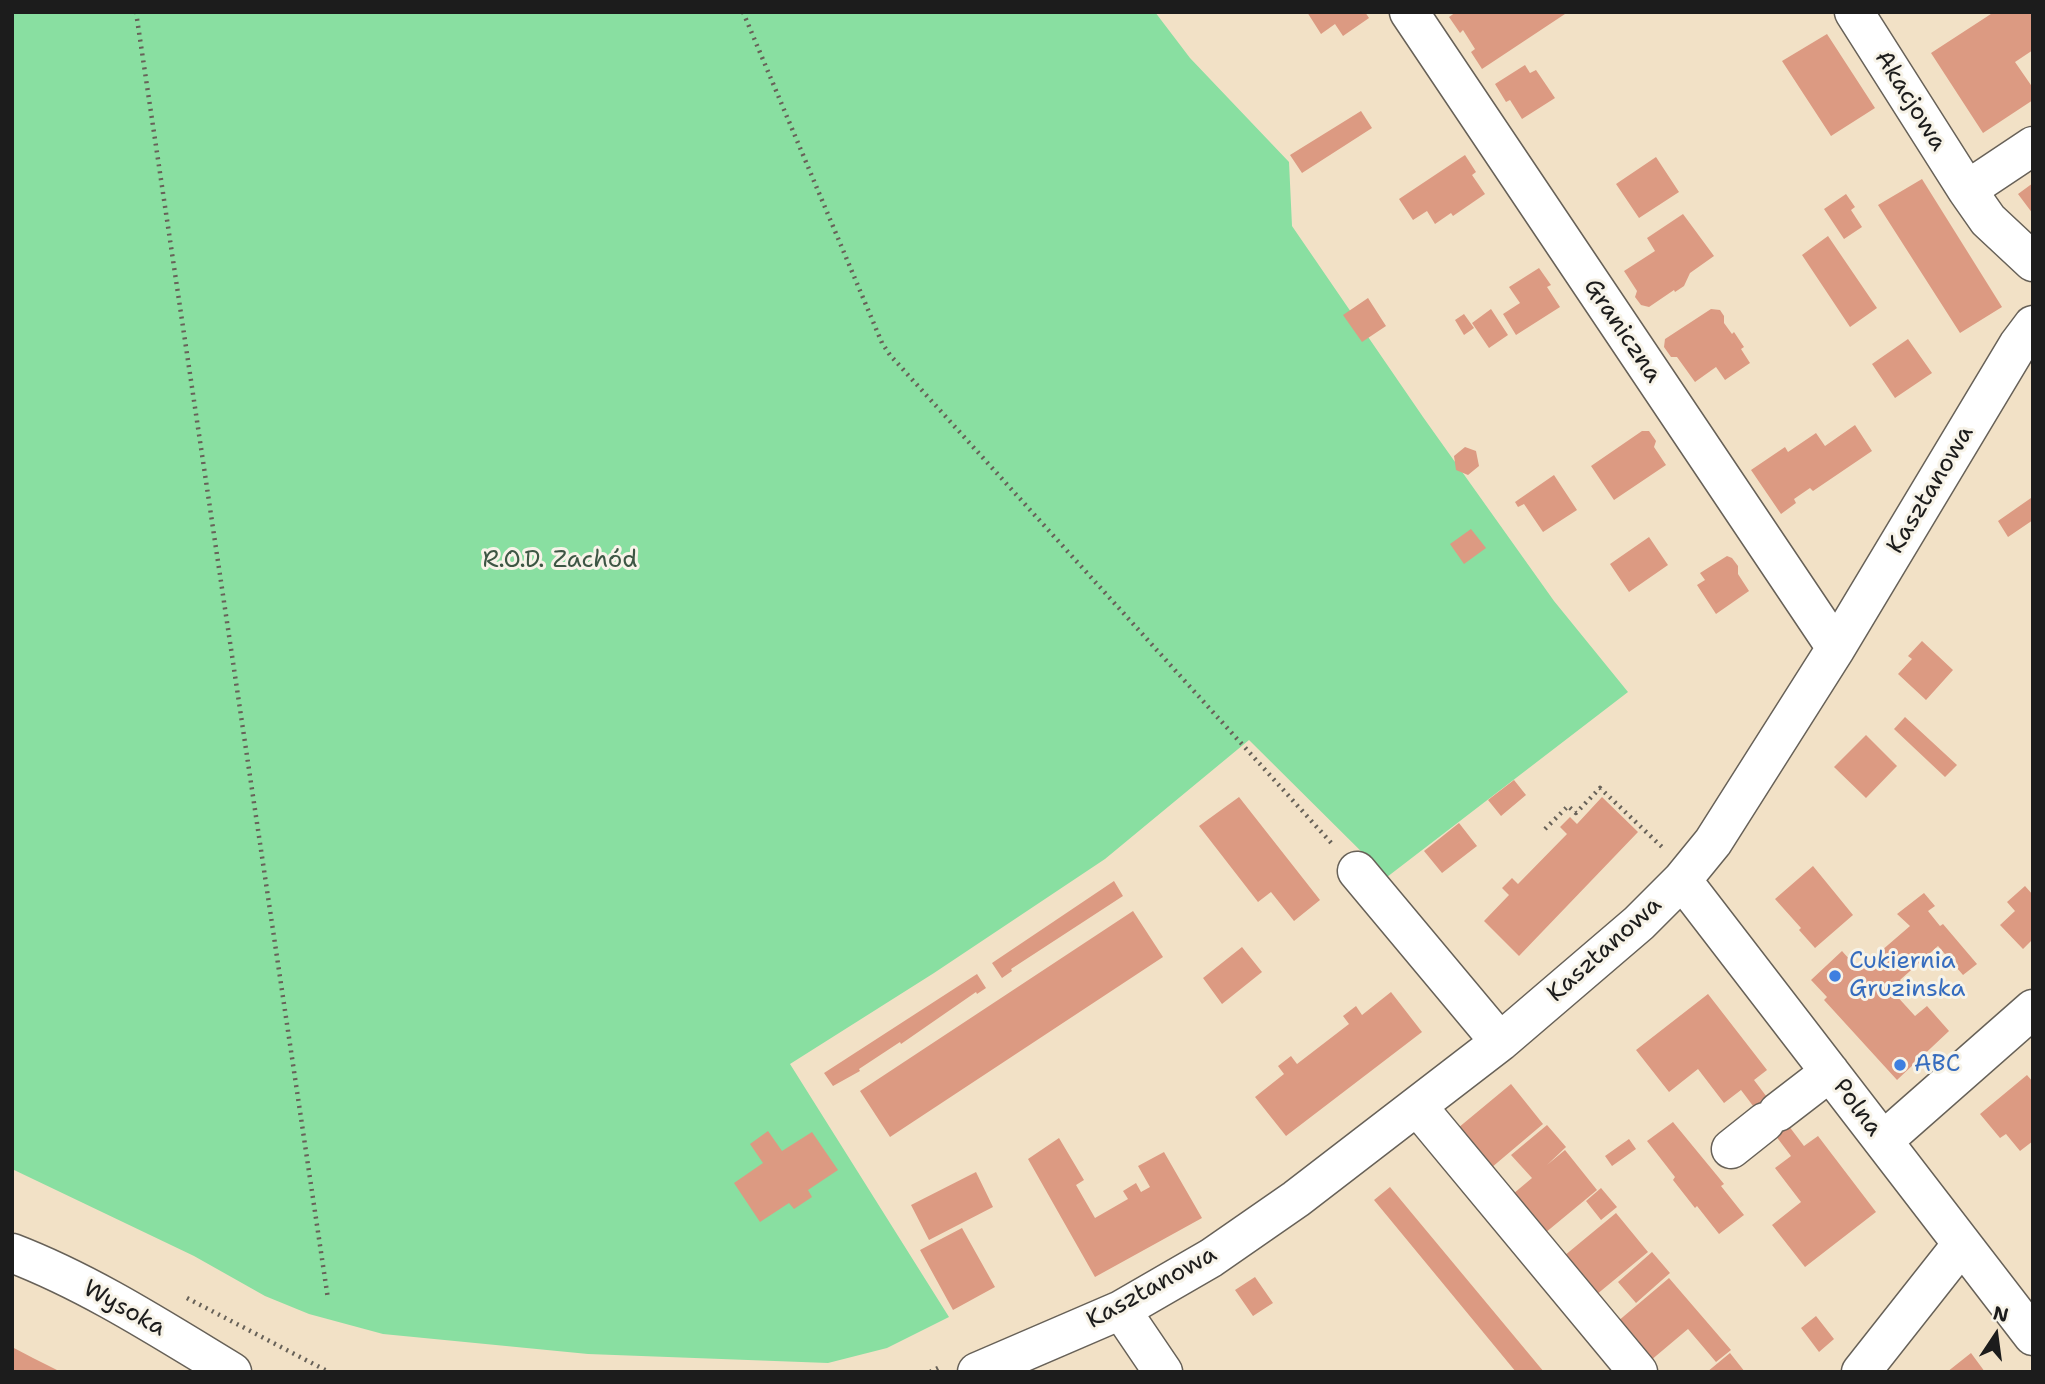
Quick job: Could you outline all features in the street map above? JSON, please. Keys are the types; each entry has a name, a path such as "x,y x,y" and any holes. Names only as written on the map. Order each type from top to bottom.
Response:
{"street":[{"name":"Graniczna","path":"1409,12 1836,648"},
{"name":"Akacjowa","path":"1854,12 1988,220 2033,262"},
{"path":"1967,190 2033,146"},
{"name":"Kasztanowa","path":"966,1366 1121,1310 1211,1258 1296,1199 1500,1042 1611,948 1682,880 1713,842 1836,648 2018,345 2033,325"},
{"path":"1357,871 1500,1042"},
{"name":"Polna","path":"1682,880 2033,1336"},
{"path":"1883,1141 2033,1009"},
{"path":"1731,1149 1829,1072"},
{"path":"1417,1106 1638,1372"},
{"path":"1861,1372 1962,1244"},
{"name":"Wysoka","path":"12,1253 123,1306 232,1372"},
{"path":"1121,1310 1163,1372"}],"path":[{"path":"136,12 328,1299"},
{"path":"743,12 882,342 890,355 1357,871"},
{"path":"1545,829 1568,806 1576,813 1600,788 1665,850 1672,843"},
{"path":"930,1372 966,1366"}],"green space":[{"name":"R.O.D. Zachód","path":"12,12 1155,12 1190,58 1289,162 1292,226 1554,601 1628,692 1387,877 1249,740 1105,859 934,973 790,1064 949,1317 887,1348 828,1363 588,1354 383,1334 309,1314 265,1296 194,1256 12,1169"}],"building":[{"path":"1307,12 1365,12 1369,18 1343,36 1335,24 1321,34"},
{"path":"1456,12 1568,12 1482,69 1471,52 1475,49 1463,30 1460,33 1449,17"},
{"path":"1994,12 2033,12 2033,50 2015,62 2033,88 2033,100 1983,133 1931,53"},
{"path":"1827,34 1875,108 1831,136 1782,61"},
{"path":"1525,65 1530,73 1536,70 1555,98 1522,119 1510,100 1506,102 1495,84"},
{"path":"1361,111 1372,128 1302,173 1290,155"},
{"path":"1465,155 1476,172 1472,175 1485,194 1453,216 1451,213 1435,224 1427,211 1413,220 1399,199"},
{"path":"1656,157 1679,192 1639,218 1616,184"},
{"path":"1922,179 2002,307 1960,333 1878,205"},
{"path":"2033,183 2033,214 2018,194"},
{"path":"1846,194 1855,207 1851,210 1862,227 1844,239 1824,209"},
{"path":"1683,214 1714,256 1690,273 1684,286 1649,307 1641,305 1635,297 1637,291 1624,271 1655,251 1647,238"},
{"path":"1828,236 1877,308 1850,327 1802,255"},
{"path":"1539,268 1551,285 1547,287 1560,307 1516,335 1503,314 1520,303 1509,287"},
{"path":"1368,298 1386,326 1362,342 1343,315"},
{"path":"1491,309 1508,335 1489,348 1472,323"},
{"path":"1711,309 1720,310 1724,323 1744,347 1741,349 1750,363 1725,380 1716,367 1695,382 1677,357 1671,357 1664,347 1665,339"},
{"path":"1464,314 1474,328 1464,335 1455,320"},
{"path":"1908,339 1932,373 1895,398 1872,364"},
{"path":"1855,425 1872,451 1813,491 1810,488 1794,499 1796,503 1781,514 1751,470 1785,447 1788,452 1816,433 1825,446"},
{"path":"1642,431 1649,431 1656,441 1654,447 1666,465 1614,500 1591,466"},
{"path":"1465,447 1476,451 1479,466 1468,475 1456,470 1454,456"},
{"path":"1554,475 1577,510 1543,532 1524,504 1518,507 1515,502"},
{"path":"2031,498 2033,520 2008,537 1998,521"},
{"path":"1471,529 1486,548 1464,564 1450,544"},
{"path":"1649,537 1668,565 1629,592 1610,564"},
{"path":"1727,556 1738,566 1738,574 1749,591 1716,614 1697,585 1705,580 1700,573"},
{"path":"1922,641 1953,670 1926,700 1898,674 1912,659 1908,656"},
{"path":"1905,717 1957,765 1945,777 1894,729"},
{"path":"1866,735 1897,766 1866,798 1834,767"},
{"path":"1514,780 1526,795 1501,816 1488,800"},
{"path":"1239,797 1320,900 1294,921 1271,892 1258,902 1199,826"},
{"path":"1602,797 1638,832 1519,956 1484,921 1509,895 1502,888 1512,878 1518,884 1567,834 1560,827 1570,817 1577,824"},
{"path":"1459,823 1477,846 1442,873 1424,851"},
{"path":"1813,866 1853,915 1815,948 1775,899"},
{"path":"1114,881 1123,896 1011,969 1012,971 1002,978 992,963"},
{"path":"2025,886 2033,895 2033,939 2023,949 2000,925 2015,911 2007,902"},
{"path":"1924,893 1935,906 1928,911 1940,926 1943,924 1977,964 1963,975 1938,946 1900,980 1904,985 1894,993 1915,1016 1927,1006 1949,1031 1897,1080 1824,1000 1827,997 1811,980 1842,951 1859,970 1910,926 1897,914"},
{"path":"1133,911 1163,957 890,1137 860,1091"},
{"path":"1242,947 1262,972 1222,1004 1203,978"},
{"path":"977,974 986,988 833,1086 824,1073"},
{"path":"1391,992 1422,1032 1286,1136 1255,1097 1284,1074 1278,1066 1291,1056 1297,1064 1349,1024 1343,1016 1356,1006 1362,1015"},
{"path":"1708,994 1767,1070 1754,1080 1804,1146 1818,1136 1876,1212 1805,1267 1772,1225 1801,1202 1775,1168 1791,1156 1741,1090 1724,1103 1698,1069 1669,1092 1636,1050"},
{"path":"2027,1075 2033,1082 2033,1141 2020,1151 2006,1134 2000,1138 1980,1114"},
{"path":"1511,1084 1543,1124 1491,1168 1458,1128"},
{"path":"1673,1122 1724,1184 1721,1186 1744,1215 1719,1234 1673,1180 1675,1177 1647,1141"},
{"path":"1547,1125 1566,1147 1547,1165 1565,1150 1597,1190 1545,1233 1513,1194 1532,1178 1511,1155"},
{"path":"768,1131 782,1151 812,1132 838,1170 808,1190 812,1197 794,1209 789,1203 760,1222 734,1183 763,1163 750,1144"},
{"path":"1059,1138 1084,1180 1076,1185 1095,1218 1128,1199 1123,1191 1136,1183 1141,1192 1150,1187 1138,1166 1164,1152 1202,1218 1095,1277 1028,1159"},
{"path":"1629,1139 1636,1149 1612,1166 1605,1156"},
{"path":"976,1172 993,1207 929,1240 911,1205"},
{"path":"1390,1187 1544,1372 1516,1372 1374,1200"},
{"path":"1601,1188 1617,1207 1601,1220 1586,1201"},
{"path":"1616,1213 1648,1252 1596,1295 1564,1256"},
{"path":"962,1228 995,1287 953,1310 920,1250"},
{"path":"1652,1252 1670,1273 1636,1303 1618,1282"},
{"path":"1255,1277 1273,1303 1253,1316 1235,1290"},
{"path":"1669,1278 1731,1350 1716,1362 1688,1329 1650,1361 1617,1322"},
{"path":"1816,1316 1834,1339 1819,1352 1801,1328"},
{"path":"12,1347 33,1358 61,1372 12,1372"},
{"path":"1730,1353 1745,1372 1707,1372"},
{"path":"1971,1353 1985,1372 1947,1372"}],"place":[{"name":"Cukiernia Gruzinska","path":"1835,976"},
{"name":"ABC","path":"1900,1065"}]}
